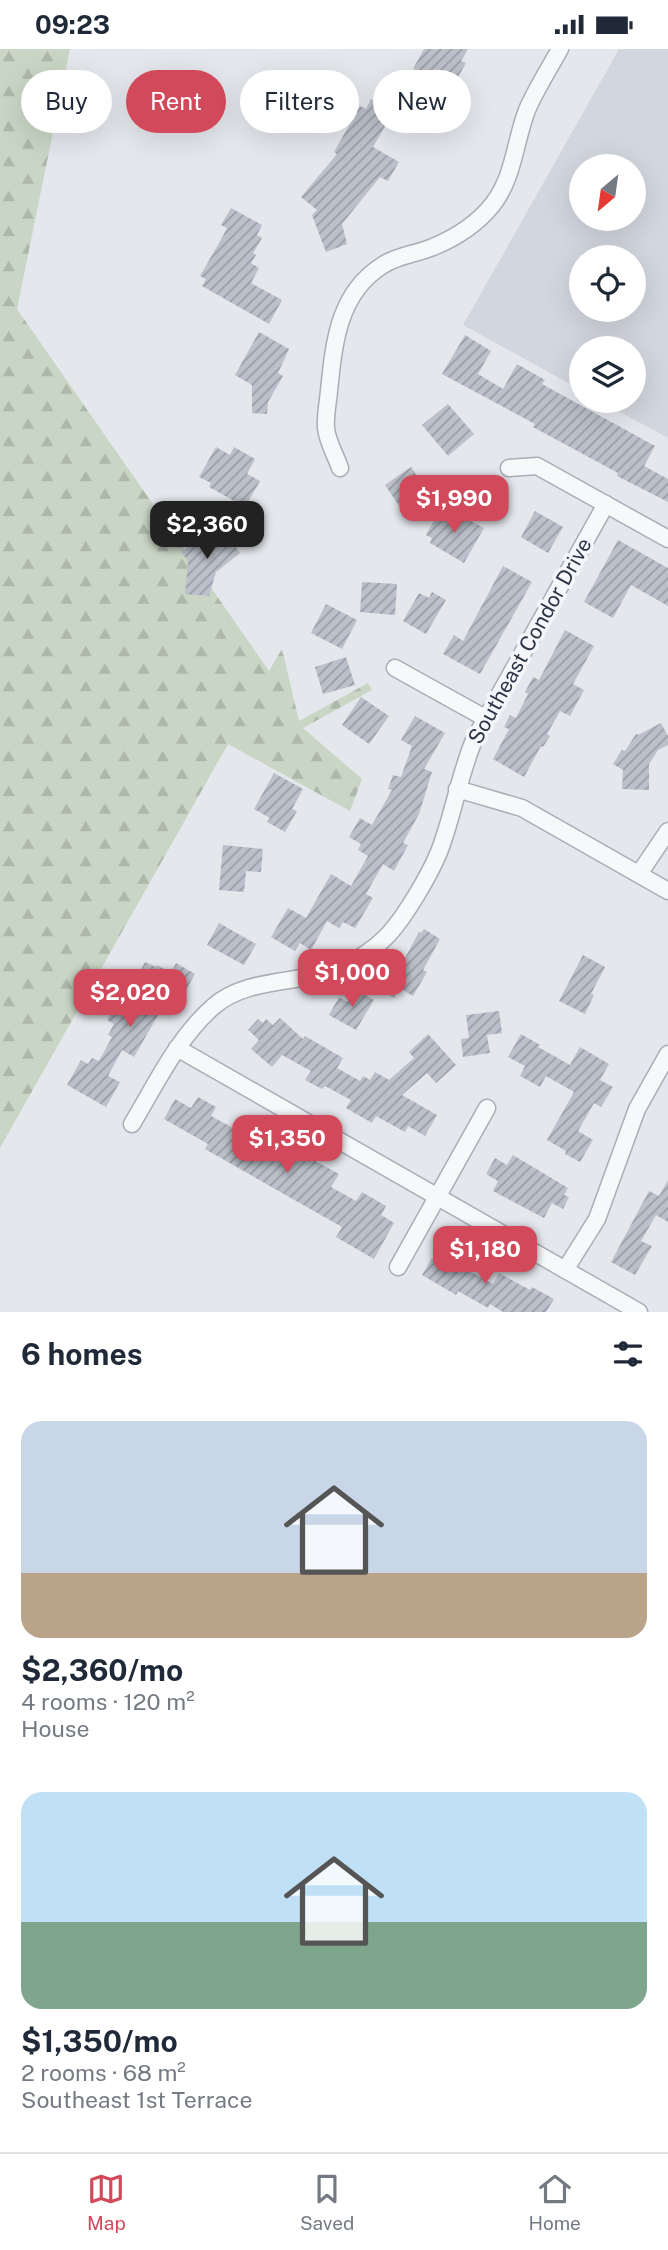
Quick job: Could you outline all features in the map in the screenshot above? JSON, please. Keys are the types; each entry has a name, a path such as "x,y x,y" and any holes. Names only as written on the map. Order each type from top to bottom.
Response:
{"street":[{"path":"340,468 326,428 332,356 341,315 353,294 384,264 453,237 475,222 493,204 512,165 527,109 560,49"},
{"path":"509,468 537,465 668,539"},
{"name":"Southeast Condor Drive","path":"132,1124 177,1048 215,1004 250,987 321,974 353,963 388,935 412,901 439,853 457,789 474,740 485,718 606,504"},
{"path":"396,668 485,718"},
{"path":"457,789 522,808 668,891"},
{"path":"639,874 668,831"},
{"path":"177,1048 639,1312"},
{"path":"565,1270 597,1219 637,1109 668,1054"},
{"path":"398,1267 487,1108"}],"shaded area":[{"path":"619,49 668,49 668,438 622,413 646,413 646,336 569,336 569,383 463,325"}],"green space":[{"path":"0,49 70,49 66,70 21,70 21,133 53,133 17,309 269,671 282,649 299,721 368,683 372,690 303,728 362,779 350,811 228,744 0,1148"}],"building":[{"path":"424,49 468,49 461,61 466,63 462,70 413,69"},
{"path":"371,99 373,100 373,133 381,133 373,147 399,162 388,181 380,177 342,224 347,244 326,252 312,215 317,210 301,197 337,154 334,152 345,133 359,133 359,108 366,109"},
{"path":"231,208 262,225 257,235 262,238 253,253 256,255 251,263 259,268 251,283 282,300 269,324 202,286 206,279 200,276 227,228 221,225"},
{"path":"259,332 289,349 278,373 283,376 268,402 267,414 252,413 252,385 235,375"},
{"path":"465,335 491,351 478,374 503,389 517,364 545,380 542,384 569,399 569,413 595,413 655,446 644,466 668,479 668,502 617,476 618,473 533,427 535,424 442,374"},
{"path":"448,404 474,434 448,456 422,425"},
{"path":"216,447 230,455 234,447 255,459 247,474 260,481 245,507 209,487 211,483 199,477"},
{"path":"411,467 434,501 408,519 385,485"},
{"path":"449,509 484,528 464,563 430,543 432,538 426,535 440,510 445,516"},
{"path":"535,511 563,527 548,553 521,537"},
{"path":"221,527 240,553 216,572 209,596 185,594 188,561 181,552 208,532 210,536"},
{"path":"618,540 668,568 668,606 631,585 613,618 584,602"},
{"path":"503,566 532,582 480,674 443,654 454,635 463,641"},
{"path":"362,582 397,584 395,615 360,612"},
{"path":"432,592 446,600 426,634 403,621 419,593 429,598"},
{"path":"326,604 357,620 342,649 311,633"},
{"path":"565,630 594,646 573,684 584,690 570,716 560,711 547,734 550,736 543,747 541,746 524,777 493,759 509,729 504,727 510,715 516,718 533,677 539,680"},
{"path":"346,657 355,685 323,694 315,667"},
{"path":"361,697 389,716 369,744 342,725"},
{"path":"415,716 445,733 424,769 432,772 419,814 403,843 408,845 394,871 383,864 366,894 373,898 355,928 343,922 339,928 327,921 311,950 300,943 295,951 271,937 288,908 306,918 331,874 351,886 368,856 358,850 361,844 349,837 360,818 372,825 392,790 388,789 393,775 401,777 412,746 401,740"},
{"path":"661,723 668,736 668,745 658,750 649,764 649,790 622,789 623,770 613,764 636,734"},
{"path":"274,773 303,789 292,809 297,811 285,832 267,822 270,818 254,809"},
{"path":"223,845 263,849 261,872 246,871 244,892 219,890"},
{"path":"219,923 256,944 244,965 207,945"},
{"path":"424,929 440,939 423,970 427,972 413,996 399,988 394,998 379,989 388,972 395,976 419,932"},
{"path":"583,955 605,967 591,994 594,995 585,1014 559,1001"},
{"path":"145,962 171,973 176,963 195,974 182,997 175,993 165,1012 161,1010 134,1057 122,1050 108,1076 120,1082 106,1107 67,1085 81,1060 88,1064 92,1058 99,1061 112,1037 108,1035 114,1024 107,1020 118,1000 133,1009 145,986 135,981"},
{"path":"355,989 374,1000 356,1030 329,1015 339,997 347,1002"},
{"path":"499,1011 502,1033 487,1035 490,1053 463,1057 461,1039 469,1038 466,1015"},
{"path":"280,1018 303,1039 305,1036 343,1058 337,1068 360,1081 363,1076 370,1080 375,1072 389,1080 414,1058 409,1052 428,1034 456,1065 436,1083 427,1073 402,1095 437,1115 425,1136 408,1126 405,1132 376,1116 372,1123 346,1108 351,1100 325,1086 322,1089 305,1080 311,1071 282,1055 272,1067 251,1049 259,1040 248,1030 258,1019 263,1023 266,1019 273,1025"},
{"path":"521,1034 570,1065 580,1047 609,1064 600,1080 613,1087 601,1107 594,1103 578,1131 593,1140 580,1162 547,1140 574,1092 546,1076 540,1087 520,1076 525,1066 508,1057"},
{"path":"198,1097 216,1107 211,1116 235,1129 241,1119 262,1131 256,1143 282,1157 288,1146 339,1174 331,1187 356,1201 362,1192 386,1206 381,1215 394,1223 374,1259 336,1237 342,1227 205,1149 208,1144 164,1119 175,1099 191,1108"},
{"path":"513,1155 568,1188 564,1195 569,1197 563,1209 552,1203 544,1218 493,1191 498,1181 486,1174 495,1158 507,1165"},
{"path":"668,1180 668,1222 656,1215 641,1241 652,1246 635,1275 611,1262 649,1191 659,1196"},
{"path":"462,1246 478,1255 469,1271 493,1284 499,1273 530,1290 532,1287 554,1299 546,1312 503,1312 490,1304 488,1308 458,1291 456,1295 422,1275 432,1258 446,1265 452,1254 456,1256"}]}
